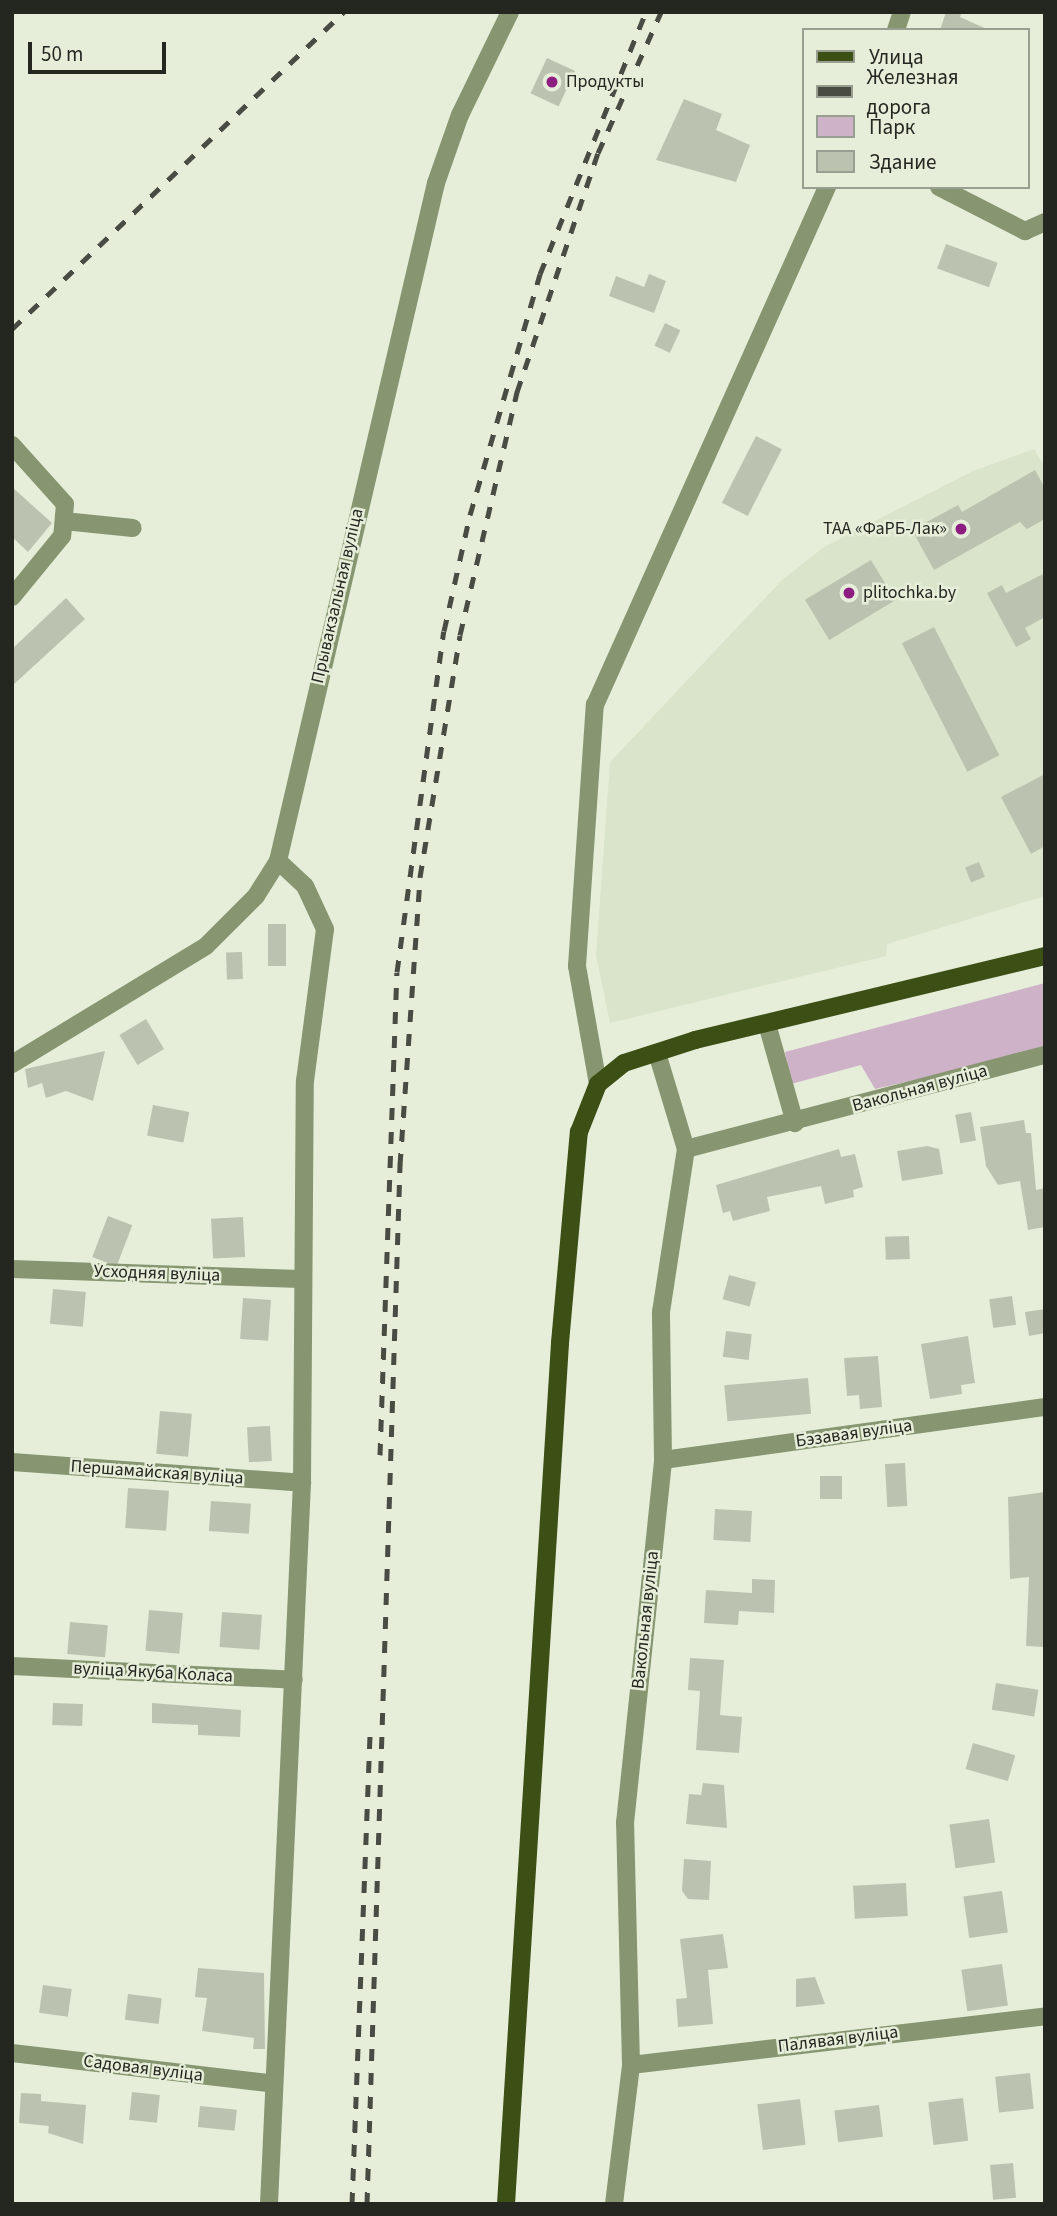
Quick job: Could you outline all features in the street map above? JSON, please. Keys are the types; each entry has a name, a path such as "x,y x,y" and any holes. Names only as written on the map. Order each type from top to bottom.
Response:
{"main road":[{"path":"506,2204 560,1343 579,1132 597,1084 624,1063 657,1053 1045,956"}],"street":[{"name":"Прывакзальная вуліца","path":"12,1064 206,946 256,895 278,861 436,183 460,115 510,12"},
{"path":"597,1084 578,967 595,705 757,337 826,189"},
{"path":"943,189 1026,232 1045,222"},
{"path":"12,445 65,504 62,536 12,597"},
{"path":"64,521 133,528"},
{"path":"269,2204 302,1483 301,1279 305,1081 325,929 305,886 278,861"},
{"path":"767,1024 795,1123"},
{"path":"657,1053 686,1149"},
{"name":"Вакольная вуліца","path":"614,2204 631,2065 625,1823 663,1460 661,1312 686,1149 795,1123 1045,1055"},
{"name":"Усходняя вуліца","path":"12,1269 301,1279"},
{"name":"Бэзавая вуліца","path":"663,1460 1045,1407"},
{"name":"Першамайская вуліца","path":"12,1462 302,1483"},
{"name":"вуліца Якуба Коласа","path":"12,1666 294,1680"},
{"name":"Палявая вуліца","path":"631,2065 1045,2016"},
{"name":"Садовая вуліца","path":"12,2053 274,2084"}],"shaded area":[{"path":"1034,449 1045,467 1045,896 887,944 886,956 610,1023 596,955 610,762 782,580 824,547 973,471"}],"green space":[{"path":"1045,983 1045,1050 875,1089 861,1065 791,1084 785,1052"}],"building":[{"path":"946,12 962,12 960,17 985,28 941,28"},
{"name":"Продукты","path":"547,58 575,71 559,106 531,93"},
{"path":"684,99 722,114 716,130 750,145 736,182 656,160"},
{"path":"946,244 998,263 989,287 937,268"},
{"path":"649,274 666,281 654,313 609,296 616,276 644,287"},
{"path":"665,323 680,330 670,353 654,346"},
{"path":"756,436 782,449 748,516 722,503"},
{"path":"1035,470 1045,488 1045,519 1027,529 1020,522 934,570 912,530 958,505 962,512"},
{"path":"12,487 52,523 28,552 12,537"},
{"path":"871,560 895,600 829,640 805,600"},
{"path":"1045,573 1045,617 1025,628 1031,639 1016,647 987,593 1002,585 1006,593"},
{"path":"66,598 85,619 12,686 12,649"},
{"path":"934,627 999,755 967,772 902,643"},
{"path":"1045,774 1045,846 1031,854 1001,797"},
{"path":"979,862 985,877 971,882 965,868"},
{"path":"268,924 286,924 286,966 268,966"},
{"path":"242,952 243,979 227,980 226,953"},
{"path":"146,1019 164,1049 137,1065 119,1035"},
{"path":"105,1051 93,1101 66,1091 46,1098 42,1083 28,1088 25,1069"},
{"path":"153,1105 189,1112 183,1142 147,1135"},
{"path":"971,1112 976,1141 960,1143 955,1115"},
{"path":"1024,1120 1026,1133 1031,1133 1036,1190 1045,1188 1045,1227 1028,1230 1020,1181 998,1185 986,1166 980,1127"},
{"path":"927,1146 939,1149 943,1174 902,1181 897,1151"},
{"path":"839,1149 841,1157 855,1154 863,1187 853,1190 854,1197 825,1204 821,1186 767,1197 770,1211 733,1221 730,1211 723,1213 716,1185"},
{"path":"108,1216 132,1225 117,1266 92,1257"},
{"path":"243,1217 245,1257 213,1259 211,1219"},
{"path":"909,1236 910,1259 886,1260 885,1237"},
{"path":"729,1275 756,1282 750,1306 723,1299"},
{"path":"53,1289 86,1292 83,1327 50,1324"},
{"path":"1012,1296 1016,1325 993,1328 989,1299"},
{"path":"243,1298 271,1300 268,1341 240,1339"},
{"path":"1045,1309 1045,1333 1029,1336 1025,1312"},
{"path":"726,1331 752,1334 749,1360 723,1357"},
{"path":"968,1336 975,1383 961,1385 962,1394 930,1399 921,1344"},
{"path":"878,1356 882,1407 860,1409 859,1395 847,1396 844,1358"},
{"path":"808,1378 811,1414 727,1421 724,1385"},
{"path":"160,1411 192,1414 188,1457 156,1454"},
{"path":"270,1426 272,1461 249,1462 247,1427"},
{"path":"905,1463 907,1506 887,1507 885,1464"},
{"path":"820,1476 842,1476 842,1499 820,1499"},
{"path":"128,1488 169,1491 166,1531 125,1528"},
{"path":"1045,1492 1045,1647 1026,1646 1029,1577 1010,1579 1008,1497"},
{"path":"211,1501 251,1504 249,1534 209,1531"},
{"path":"715,1509 752,1511 750,1542 713,1540"},
{"path":"752,1579 775,1580 774,1613 739,1611 738,1625 704,1623 706,1590 752,1593"},
{"path":"149,1610 183,1613 179,1654 145,1651"},
{"path":"222,1612 262,1615 259,1650 220,1647"},
{"path":"70,1622 108,1625 105,1657 67,1654"},
{"path":"690,1658 724,1660 720,1715 742,1717 739,1753 696,1750 700,1691 688,1690"},
{"path":"996,1683 1038,1690 1034,1716 992,1710"},
{"path":"53,1703 83,1704 82,1726 52,1725"},
{"path":"152,1703 241,1710 240,1737 198,1735 198,1725 152,1723"},
{"path":"973,1743 1015,1755 1008,1781 966,1769"},
{"path":"703,1783 724,1785 727,1828 686,1824 689,1794 701,1795"},
{"path":"989,1819 995,1863 956,1868 949,1825"},
{"path":"684,1859 711,1861 709,1900 688,1899 682,1891"},
{"path":"906,1883 908,1916 855,1919 853,1886"},
{"path":"1002,1891 1008,1933 969,1938 963,1896"},
{"path":"723,1934 728,1968 708,1970 713,2024 678,2027 676,1999 687,1998 680,1939"},
{"path":"1002,1964 1008,2006 967,2011 961,1970"},
{"path":"198,1968 264,1973 265,2049 253,2049 254,2038 202,2031 207,1998 195,1997"},
{"path":"815,1977 825,2004 796,2007 796,1979"},
{"path":"43,1985 72,1989 68,2017 39,2013"},
{"path":"128,1994 162,1998 159,2024 125,2020"},
{"path":"1030,2073 1034,2109 999,2112 995,2077"},
{"path":"132,2092 160,2095 157,2123 129,2120"},
{"path":"21,2093 41,2094 41,2101 86,2105 83,2144 48,2133 49,2126 19,2123"},
{"path":"963,2098 968,2141 934,2145 928,2102"},
{"path":"800,2099 806,2145 763,2150 757,2104"},
{"path":"879,2105 883,2137 838,2142 834,2110"},
{"path":"200,2106 237,2110 235,2131 198,2127"},
{"path":"1013,2163 1016,2198 993,2200 990,2165"}],"railway":[{"path":"12,329 344,12"},
{"path":"380,1455 397,972 444,631 470,515 540,274 646,12"},
{"path":"367,2204 400,1165 420,877 460,635 517,392 598,153 661,12"},
{"path":"352,2204 370,1725"}],"place":[{"name":"Продукты","path":"552,82"},
{"name":"ТАА «ФаРБ-Лак»","path":"961,529"},
{"name":"plitochka.by","path":"849,593"}]}
